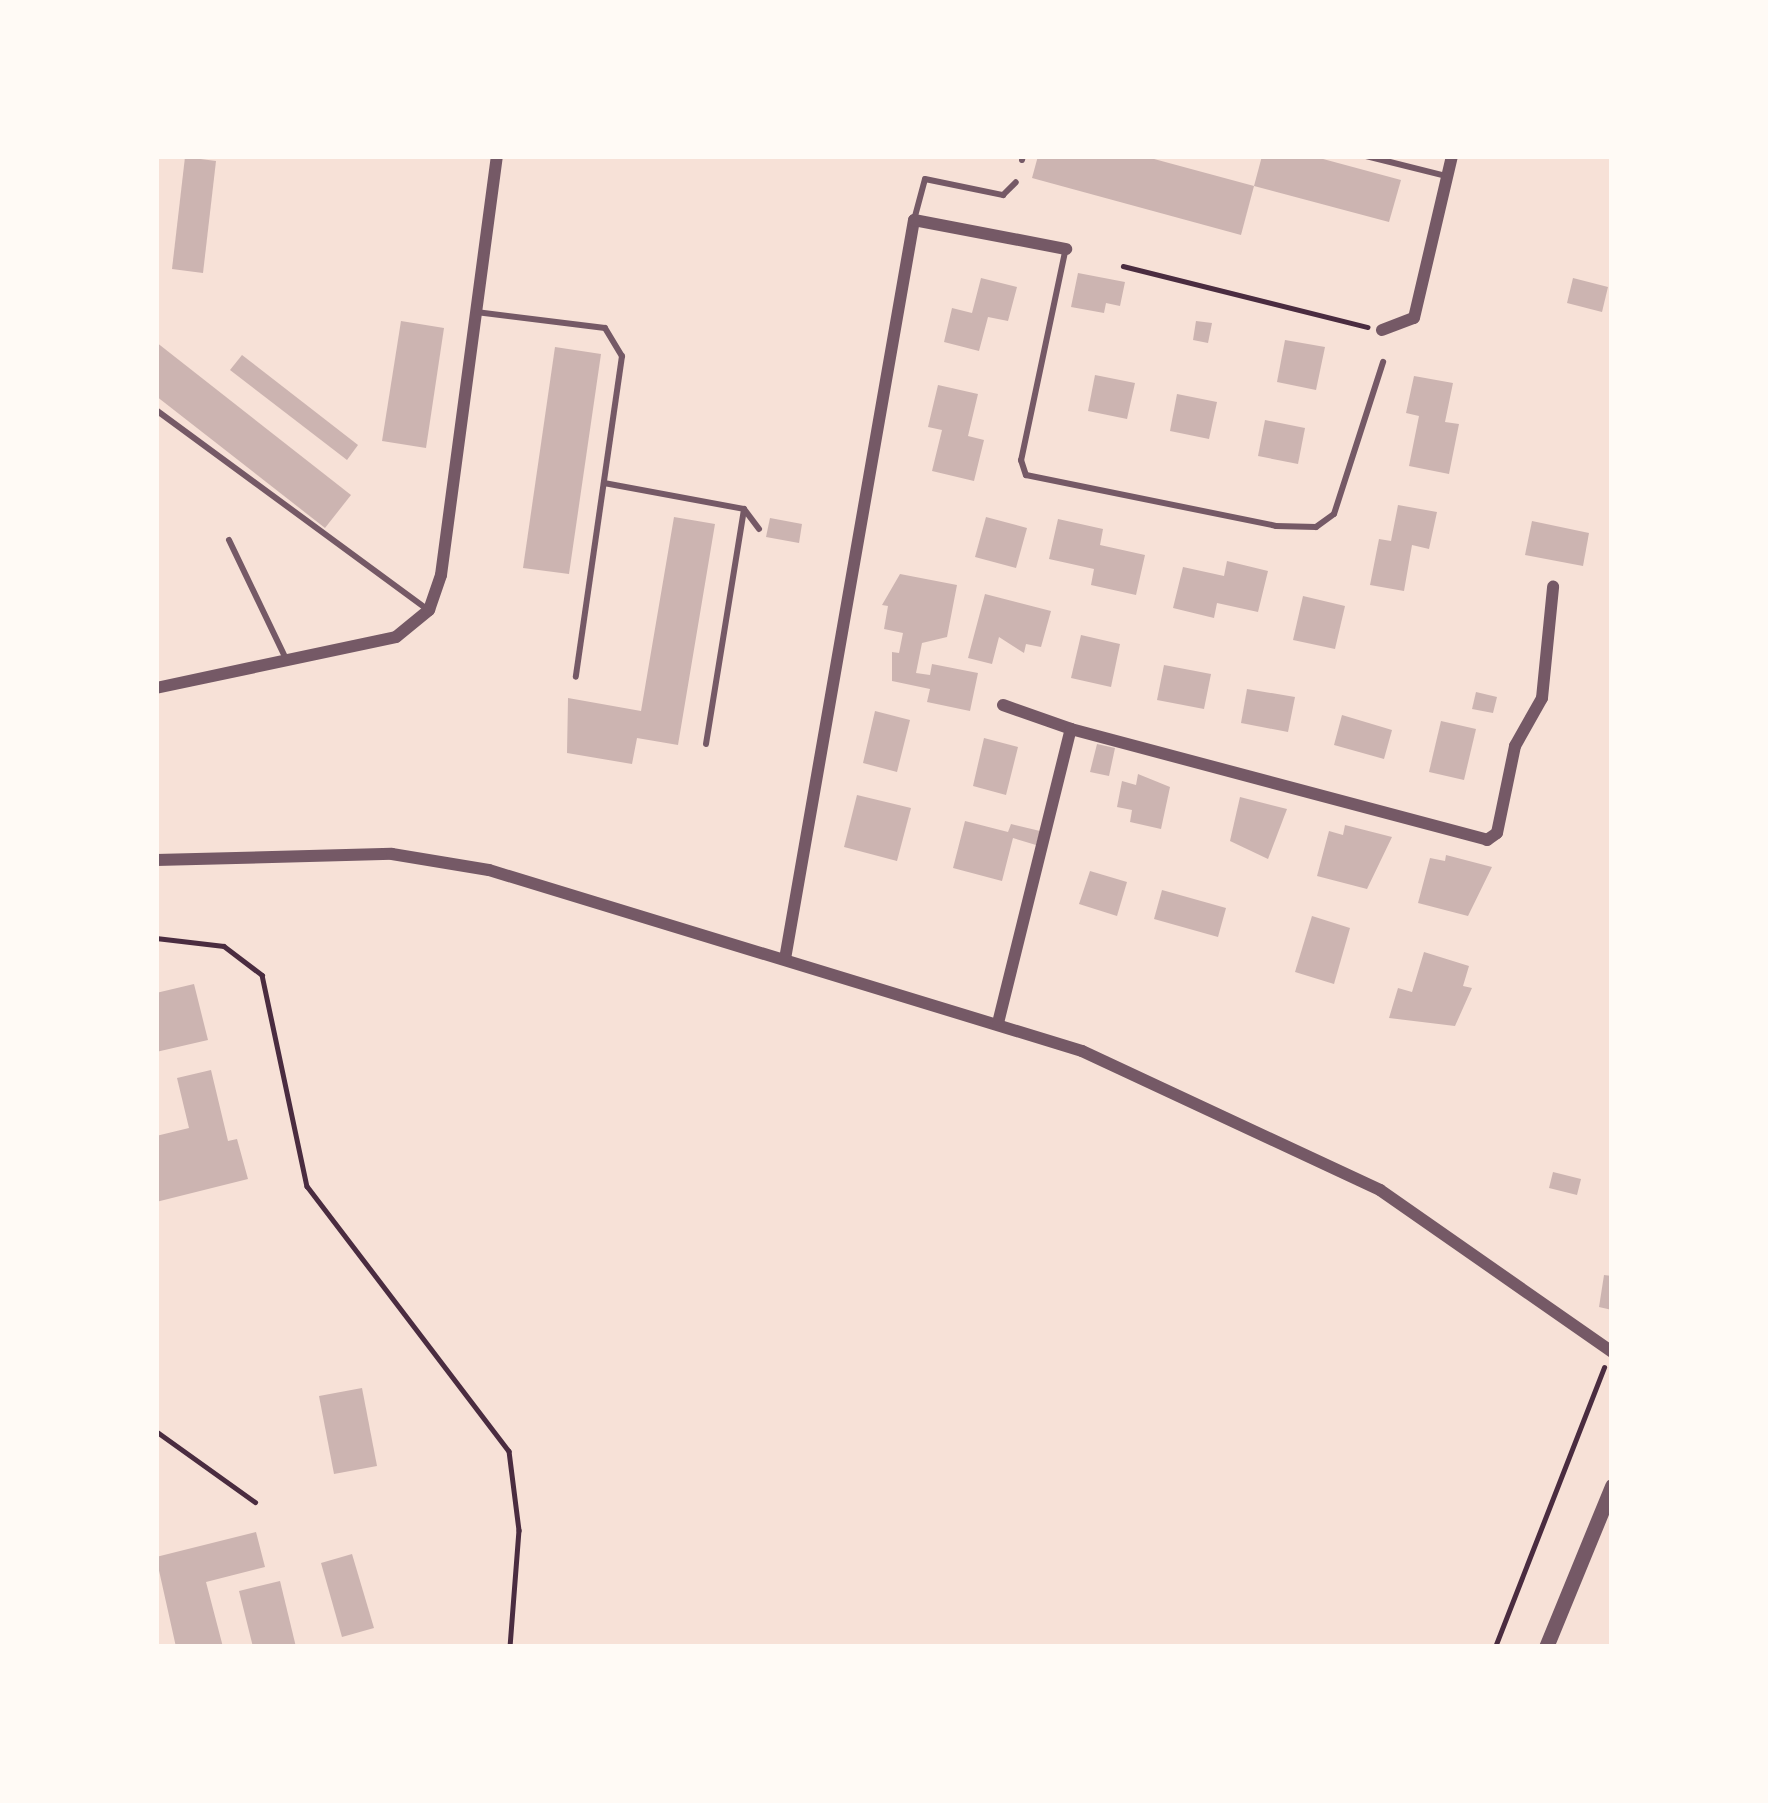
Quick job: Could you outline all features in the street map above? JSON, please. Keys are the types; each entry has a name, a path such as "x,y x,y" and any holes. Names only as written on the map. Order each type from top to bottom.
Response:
{"street":[{"path":"156,688 396,637 429,610 441,574 497,156"},
{"path":"1382,330 1414,318 1452,156"},
{"path":"785,959 914,220 1066,248"},
{"path":"1003,705 1071,729 1487,839 1497,833 1516,746 1542,698 1553,587"},
{"path":"998,1023 1071,729"},
{"path":"156,860 392,854 489,870 1082,1051 1380,1190 1611,1352"},
{"path":"1546,1647 1612,1486"}],"lane":[{"path":"1191,156 1225,156"},
{"path":"1366,156 1447,176"},
{"path":"914,220 922,180 1003,195 1016,182"},
{"path":"1066,248 1021,460 1026,475 1276,526 1325,524 1383,362"},
{"path":"473,311 587,323 616,338 622,356 576,677"},
{"path":"156,410 429,610"},
{"path":"604,484 744,509 759,529"},
{"path":"706,744 744,509"},
{"path":"229,540 286,659"}],"path":[{"path":"1123,266 1382,330"},
{"path":"156,938 224,946 262,975 307,1186 509,1451 519,1530 510,1647"},
{"path":"1496,1647 1611,1352"},
{"path":"156,1431 255,1502"}],"building":[{"path":"1038,156 1143,156 1254,186 1241,235 1032,178"},
{"path":"1262,156 1312,156 1401,180 1389,222 1254,186"},
{"path":"185,157 216,161 203,273 172,269"},
{"path":"1078,273 1125,282 1120,306 1106,303 1104,313 1071,307"},
{"path":"981,278 1017,287 1008,321 988,317 979,351 944,342 952,308 972,313"},
{"path":"1573,278 1608,287 1602,312 1567,303"},
{"path":"401,321 444,328 426,448 382,441"},
{"path":"1196,321 1212,323 1208,343 1193,340"},
{"path":"1285,340 1325,347 1316,390 1277,382"},
{"path":"156,342 351,495 325,528 156,396"},
{"path":"555,347 601,354 569,574 523,568"},
{"path":"242,355 358,445 347,460 230,370"},
{"path":"1095,375 1135,383 1127,419 1088,411"},
{"path":"1414,376 1453,383 1445,422 1459,424 1449,474 1409,466 1419,416 1406,413"},
{"path":"938,385 978,394 968,436 984,440 974,481 932,471 942,430 928,427"},
{"path":"1177,394 1217,402 1209,439 1170,431"},
{"path":"1265,420 1305,428 1298,464 1258,456"},
{"path":"1398,505 1437,512 1429,549 1412,545 1404,591 1370,585 1379,539 1391,541"},
{"path":"674,517 715,524 678,745 637,738 632,764 567,753 568,698 641,711"},
{"path":"986,517 1027,528 1016,568 975,557"},
{"path":"770,518 802,524 799,543 766,537"},
{"path":"1058,519 1103,529 1100,545 1145,555 1136,595 1091,585 1094,569 1049,559"},
{"path":"1532,521 1589,533 1583,566 1525,555"},
{"path":"1227,561 1268,571 1258,612 1217,603 1214,618 1173,608 1183,567 1224,576"},
{"path":"900,574 957,585 947,637 922,643 916,673 930,675 932,664 978,673 970,711 927,702 930,689 892,681 892,652 899,653 903,633 884,629 888,606 882,605"},
{"path":"985,594 1051,611 1041,647 1026,644 1024,653 999,637 992,664 968,658"},
{"path":"1303,596 1345,606 1335,649 1293,640"},
{"path":"1081,635 1120,644 1111,687 1071,678"},
{"path":"1164,665 1211,674 1204,709 1157,700"},
{"path":"1247,689 1295,697 1288,732 1241,723"},
{"path":"1476,692 1497,697 1493,713 1472,709"},
{"path":"875,711 910,720 897,772 863,763"},
{"path":"1342,715 1392,730 1384,759 1334,745"},
{"path":"1441,721 1476,729 1464,780 1429,772"},
{"path":"984,738 1018,747 1006,795 973,786"},
{"path":"1097,744 1115,748 1109,776 1090,772"},
{"path":"1138,774 1170,787 1161,829 1130,822 1132,810 1117,807 1122,781 1136,785"},
{"path":"857,795 911,808 897,861 844,847"},
{"path":"1240,797 1287,809 1268,859 1230,841"},
{"path":"965,821 1008,832 1011,824 1040,831 1036,845 1013,838 1002,881 953,868"},
{"path":"1345,825 1392,837 1367,889 1317,876 1329,831 1343,835"},
{"path":"1446,855 1492,867 1468,916 1418,903 1430,858 1445,861"},
{"path":"1090,871 1127,882 1117,916 1079,904"},
{"path":"1162,890 1226,908 1218,937 1154,919"},
{"path":"1312,916 1350,928 1334,984 1295,972"},
{"path":"1424,952 1469,966 1463,986 1472,988 1455,1026 1389,1018 1398,988 1412,992"},
{"path":"194,984 208,1040 156,1052 156,993"},
{"path":"211,1070 228,1141 237,1139 248,1179 156,1202 156,1136 189,1128 177,1078"},
{"path":"1553,1172 1581,1179 1577,1195 1549,1188"},
{"path":"1604,1275 1612,1276 1612,1310 1599,1307"},
{"path":"362,1388 377,1466 334,1474 319,1396"},
{"path":"256,1532 265,1567 206,1582 223,1647 176,1647 156,1557"},
{"path":"352,1554 374,1628 342,1637 321,1563"},
{"path":"280,1581 296,1647 253,1647 239,1591"}]}
